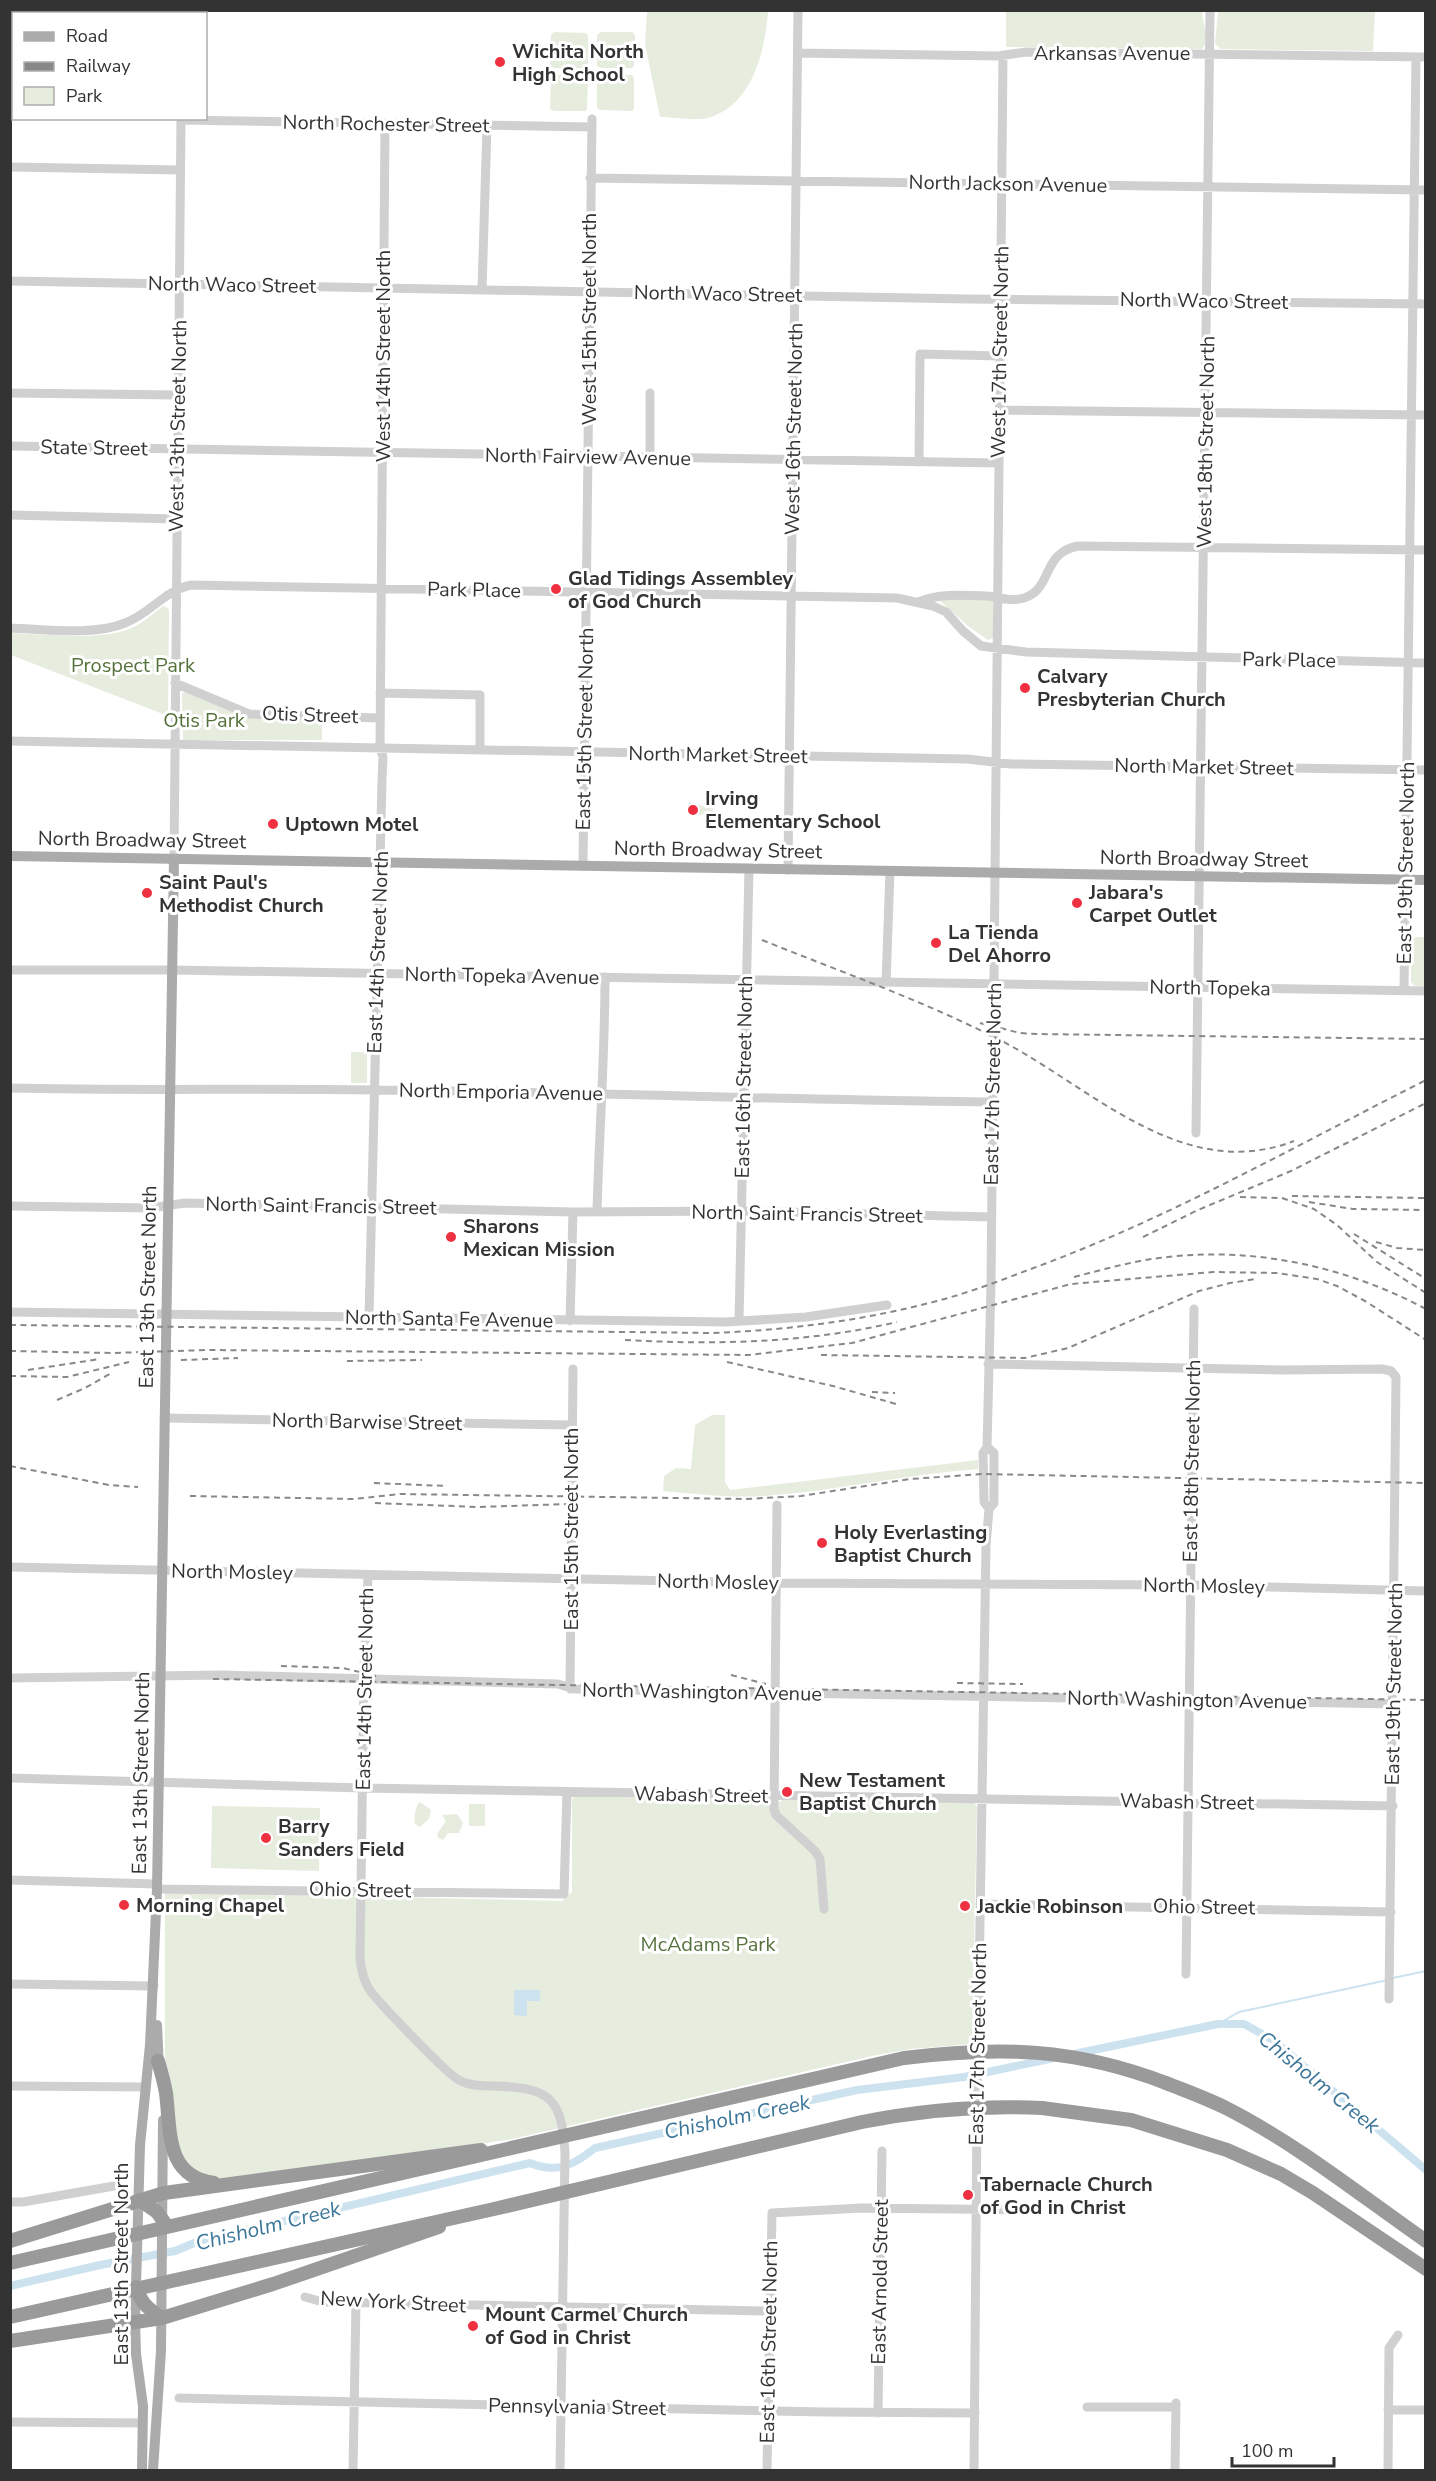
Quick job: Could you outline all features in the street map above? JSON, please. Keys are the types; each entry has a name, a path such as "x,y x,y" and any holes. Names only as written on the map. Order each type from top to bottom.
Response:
{"highway":[{"path":"10,2263 868,2064 940,2053 998,2049 1065,2055 1129,2068 1225,2108 1262,2129 1425,2241"},
{"path":"158,2061 165,2091 172,2150 177,2162 187,2174 198,2180 228,2186"},
{"path":"10,2318 494,2209 899,2114 966,2107 1042,2108 1131,2120 1227,2150 1281,2174 1425,2269"},
{"path":"14,2240 164,2193 530,2143"},
{"path":"140,2200 157,2212 164,2222"},
{"path":"10,2341 162,2318 273,2284 494,2209"},
{"path":"1390,2244 1425,2275"},
{"path":"136,2287 140,2300 162,2318"}],"main road":[{"name":"North Broadway Street","path":"10,856 1425,880"},
{"name":"East 13th Street North","path":"142,2470 143,2406 136,2354 135,2322 140,2145 154,1986 157,1886 174,859"},
{"name":"East 13th Street North","path":"153,2470 160,2375 164,2222 163,2121 154,1986"}],"street":[{"name":"West 16th Street North","path":"792,596 798,10"},
{"name":"West 18th Street North","path":"1204,658 1210,11"},
{"name":"Arkansas Avenue","path":"798,53 1003,55 1020,52 1421,57"},
{"name":"West 17th Street North","path":"997,649 1003,55"},
{"name":"East 19th Street North","path":"1404,991 1415,190 1421,57"},
{"name":"West 13th Street North","path":"175,590 181,120"},
{"name":"North Rochester Street","path":"207,120 487,126 591,123"},
{"name":"West 15th Street North","path":"586,592 591,123"},
{"name":"West 14th Street North","path":"381,588 385,124"},
{"path":"482,290 487,126"},
{"path":"10,167 180,170"},
{"name":"North Jackson Avenue","path":"590,178 1425,190"},
{"name":"North Waco Street","path":"10,281 795,296 1425,304"},
{"path":"919,462 920,354 1000,356"},
{"path":"10,393 178,395"},
{"path":"650,393 650,458"},
{"path":"1000,410 1425,415"},
{"name":"State Street","path":"10,446 177,450"},
{"name":"North Fairview Avenue","path":"177,450 999,463"},
{"path":"10,515 177,519"},
{"name":"Park Place","path":"918,602 933,596 990,596 998,599 1018,599 1033,593 1046,579 1054,559 1068,548 1078,546 1205,547"},
{"path":"1205,547 1425,550"},
{"name":"Park Place","path":"175,590 192,585 897,598 918,602 946,612 972,640 981,646 997,649 1204,658 1425,663"},
{"name":"East 14th Street North","path":"369,1317 383,757 380,748 381,588"},
{"path":"10,628 111,627 134,619 175,590"},
{"name":"East 13th Street North","path":"174,859 175,590"},
{"name":"East 15th Street North","path":"583,866 586,592"},
{"path":"788,870 792,596"},
{"name":"East 17th Street North","path":"974,2470 977,2094 989,1509 984,1502 983,1453 987,1447 997,649"},
{"path":"1196,1133 1204,658"},
{"name":"Otis Street","path":"175,683 249,714 380,717"},
{"path":"380,693 480,695 480,750"},
{"name":"North Market Street","path":"10,741 1425,770"},
{"name":"East 16th Street North","path":"739,1321 748,869"},
{"path":"886,983 890,871"},
{"name":"North Topeka Avenue","path":"10,970 172,970 994,985"},
{"path":"597,1212 605,977"},
{"name":"North Topeka","path":"994,985 1425,991"},
{"name":"North Emporia Avenue","path":"10,1088 375,1090 742,1099 993,1102"},
{"name":"North Saint Francis Street","path":"10,1206 150,1208 186,1203 573,1212 741,1211 991,1217"},
{"path":"570,1321 573,1212"},
{"name":"North Santa Fe Avenue","path":"10,1312 570,1321 739,1321 806,1317 886,1305"},
{"name":"East 18th Street North","path":"1186,1974 1185,1907 1194,1309"},
{"path":"988,1364 1194,1368"},
{"name":"East 19th Street North","path":"1194,1368 1382,1369 1391,1371 1396,1377 1398,1389 1389,1999"},
{"name":"East 15th Street North","path":"570,1689 573,1369"},
{"name":"North Barwise Street","path":"164,1418 571,1425"},
{"path":"777,1505 773,1796 776,1815 815,1851 820,1859 824,1909"},
{"name":"North Mosley","path":"10,1567 776,1583 1191,1586 1425,1591"},
{"name":"East 14th Street North","path":"368,1575 364,1678 360,1958 365,1982 371,1992 459,2080 482,2086 522,2087 536,2090 545,2095 558,2112 564,2128 565,2153 562,2307"},
{"name":"North Washington Avenue","path":"10,1678 160,1674 558,1684 570,1689 774,1694 1394,1704"},
{"name":"Wabash Street","path":"10,1778 363,1788 1393,1806"},
{"name":"Ohio Street","path":"10,1880 157,1886 564,1894 567,1792"},
{"name":"Ohio Street","path":"980,1904 1391,1912"},
{"path":"10,1984 154,1986"},
{"path":"10,2086 146,2087"},
{"name":"East Arnold Street","path":"878,2413 882,2151"},
{"path":"10,2202 23,2202 114,2186"},
{"path":"881,2208 1032,2210"},
{"name":"East 16th Street North","path":"767,2470 772,2213 881,2208"},
{"name":"New York Street","path":"305,2296 322,2302 769,2311"},
{"path":"353,2470 356,2302"},
{"path":"560,2470 562,2307"},
{"path":"1388,2470 1389,2348 1398,2335"},
{"name":"Pennsylvania Street","path":"179,2398 767,2411 975,2413"},
{"path":"1087,2407 1176,2403 1175,2470"},
{"path":"1388,2410 1425,2410"},
{"path":"10,2422 143,2423"}],"green space":[{"path":"647,11 768,12 760,58 747,88 737,100 725,110 711,117 693,119 660,117 645,44"},
{"path":"1006,11 1202,11 1206,40 1202,49 1006,47"},
{"path":"1218,11 1375,11 1373,51 1221,49 1215,44"},
{"path":"554,32 586,33 588,36 588,66 585,68 554,68 550,66 551,35"},
{"path":"601,32 632,32 635,35 634,66 632,68 597,66 597,35"},
{"path":"554,75 585,75 588,78 587,109 585,111 550,109 551,78"},
{"path":"601,75 632,75 634,78 634,109 632,111 597,108 597,78"},
{"path":"940,598 993,600 993,638 988,640 968,626 941,602"},
{"name":"Prospect Park","path":"163,606 169,611 168,716 11,655 10,633 68,636 111,634 134,627"},
{"name":"Otis Park","path":"188,692 249,716 322,718 322,740 183,740 182,693"},
{"path":"689,802 713,809 713,814 689,815"},
{"path":"717,845 718,856 677,855 677,847"},
{"path":"1411,937 1425,937 1425,986 1415,986 1411,982"},
{"path":"351,1052 367,1052 367,1083 351,1083"},
{"path":"712,1415 725,1415 725,1482 730,1490 978,1460 978,1469 764,1496 726,1496 663,1491 664,1476 676,1468 691,1469 695,1425"},
{"name":"McAdams Park","path":"575,1796 767,1800 769,1803 780,1802 783,1799 974,1802 977,1807 972,2044 911,2049 872,2056 512,2139 250,2179 220,2180 193,2173 176,2145 165,2066 165,1892 562,1901 572,1892 572,1799"},
{"path":"420,1802 431,1810 429,1819 420,1827 415,1824 415,1819 416,1809"},
{"path":"469,1804 485,1804 485,1826 469,1826"},
{"name":"Barry Sanders Field","path":"212,1806 320,1808 319,1871 211,1868"},
{"path":"457,1814 463,1823 459,1833 448,1833 443,1840 438,1838 437,1834 446,1821 442,1815"}],"water":[{"path":"514,1990 540,1990 540,2001 527,2001 527,2016 514,2015"}],"waterway":[{"path":"1393,1978 1426,1971"},
{"path":"1218,2024 1239,2012 1388,1980"},
{"name":"Chisholm Creek","path":"1074,2054 1218,2024 1244,2024 1273,2040 1426,2170"},
{"name":"Chisholm Creek","path":"10,2286 100,2265 175,2251 199,2241 530,2163 557,2168 580,2159 595,2148 857,2090 964,2077 1054,2058"}],"railway":[{"path":"762,940 907,998 992,1036 1099,1101 1173,1139 1212,1150 1252,1151 1294,1141"},
{"path":"980,1023 1020,1033 1037,1034 1426,1039"},
{"path":"10,1325 713,1333 769,1330 851,1319 906,1309 957,1295 1079,1250 1230,1181 1426,1080"},
{"path":"1143,1237 1198,1210 1291,1171 1426,1103"},
{"path":"1292,1196 1426,1198"},
{"path":"1240,1197 1282,1198 1314,1209 1337,1225 1377,1262 1426,1293"},
{"path":"1309,1202 1353,1209 1426,1210"},
{"path":"1354,1234 1426,1279"},
{"path":"1376,1242 1397,1248 1426,1250"},
{"path":"1074,1277 1156,1258 1235,1255 1268,1258 1333,1271 1396,1294 1426,1309"},
{"path":"10,1351 113,1353 207,1350 748,1355 852,1343 1071,1284 1213,1272 1277,1273 1317,1279 1337,1286 1365,1301 1426,1340"},
{"path":"821,1355 1025,1358 1068,1348 1199,1291 1256,1279"},
{"path":"625,1340 762,1341 829,1334 897,1322"},
{"path":"181,1360 238,1358"},
{"path":"28,1370 100,1359"},
{"path":"347,1361 422,1360"},
{"path":"10,1376 67,1377 129,1362"},
{"path":"727,1362 833,1386 896,1404"},
{"path":"57,1400 113,1372"},
{"path":"872,1392 895,1393"},
{"path":"10,1466 109,1485 138,1487"},
{"path":"190,1496 354,1499 400,1494 746,1499 801,1496 910,1479 983,1474 1426,1483"},
{"path":"374,1483 446,1486"},
{"path":"375,1503 478,1507 569,1504"},
{"path":"281,1666 343,1668 376,1676"},
{"path":"731,1675 766,1684"},
{"path":"213,1679 1426,1700"},
{"path":"957,1683 1023,1684"}],"place":[{"name":"Wichita North High School","path":"500,62"},
{"name":"Glad Tidings Assembley of God Church","path":"556,589"},
{"name":"Calvary Presbyterian Church","path":"1025,688"},
{"name":"Irving Elementary School","path":"693,810"},
{"name":"Uptown Motel","path":"273,824"},
{"name":"Saint Paul's Methodist Church","path":"147,893"},
{"name":"Jabara's Carpet Outlet","path":"1077,903"},
{"name":"La Tienda Del Ahorro","path":"936,943"},
{"name":"Sharons Mexican Mission","path":"451,1237"},
{"name":"Holy Everlasting Baptist Church","path":"822,1543"},
{"name":"New Testament Baptist Church","path":"787,1792"},
{"name":"Barry Sanders Field","path":"266,1838"},
{"name":"Morning Chapel","path":"124,1905"},
{"name":"Jackie Robinson","path":"965,1906"},
{"name":"Tabernacle Church of God in Christ","path":"968,2195"},
{"name":"Mount Carmel Church of God in Christ","path":"473,2326"}]}
